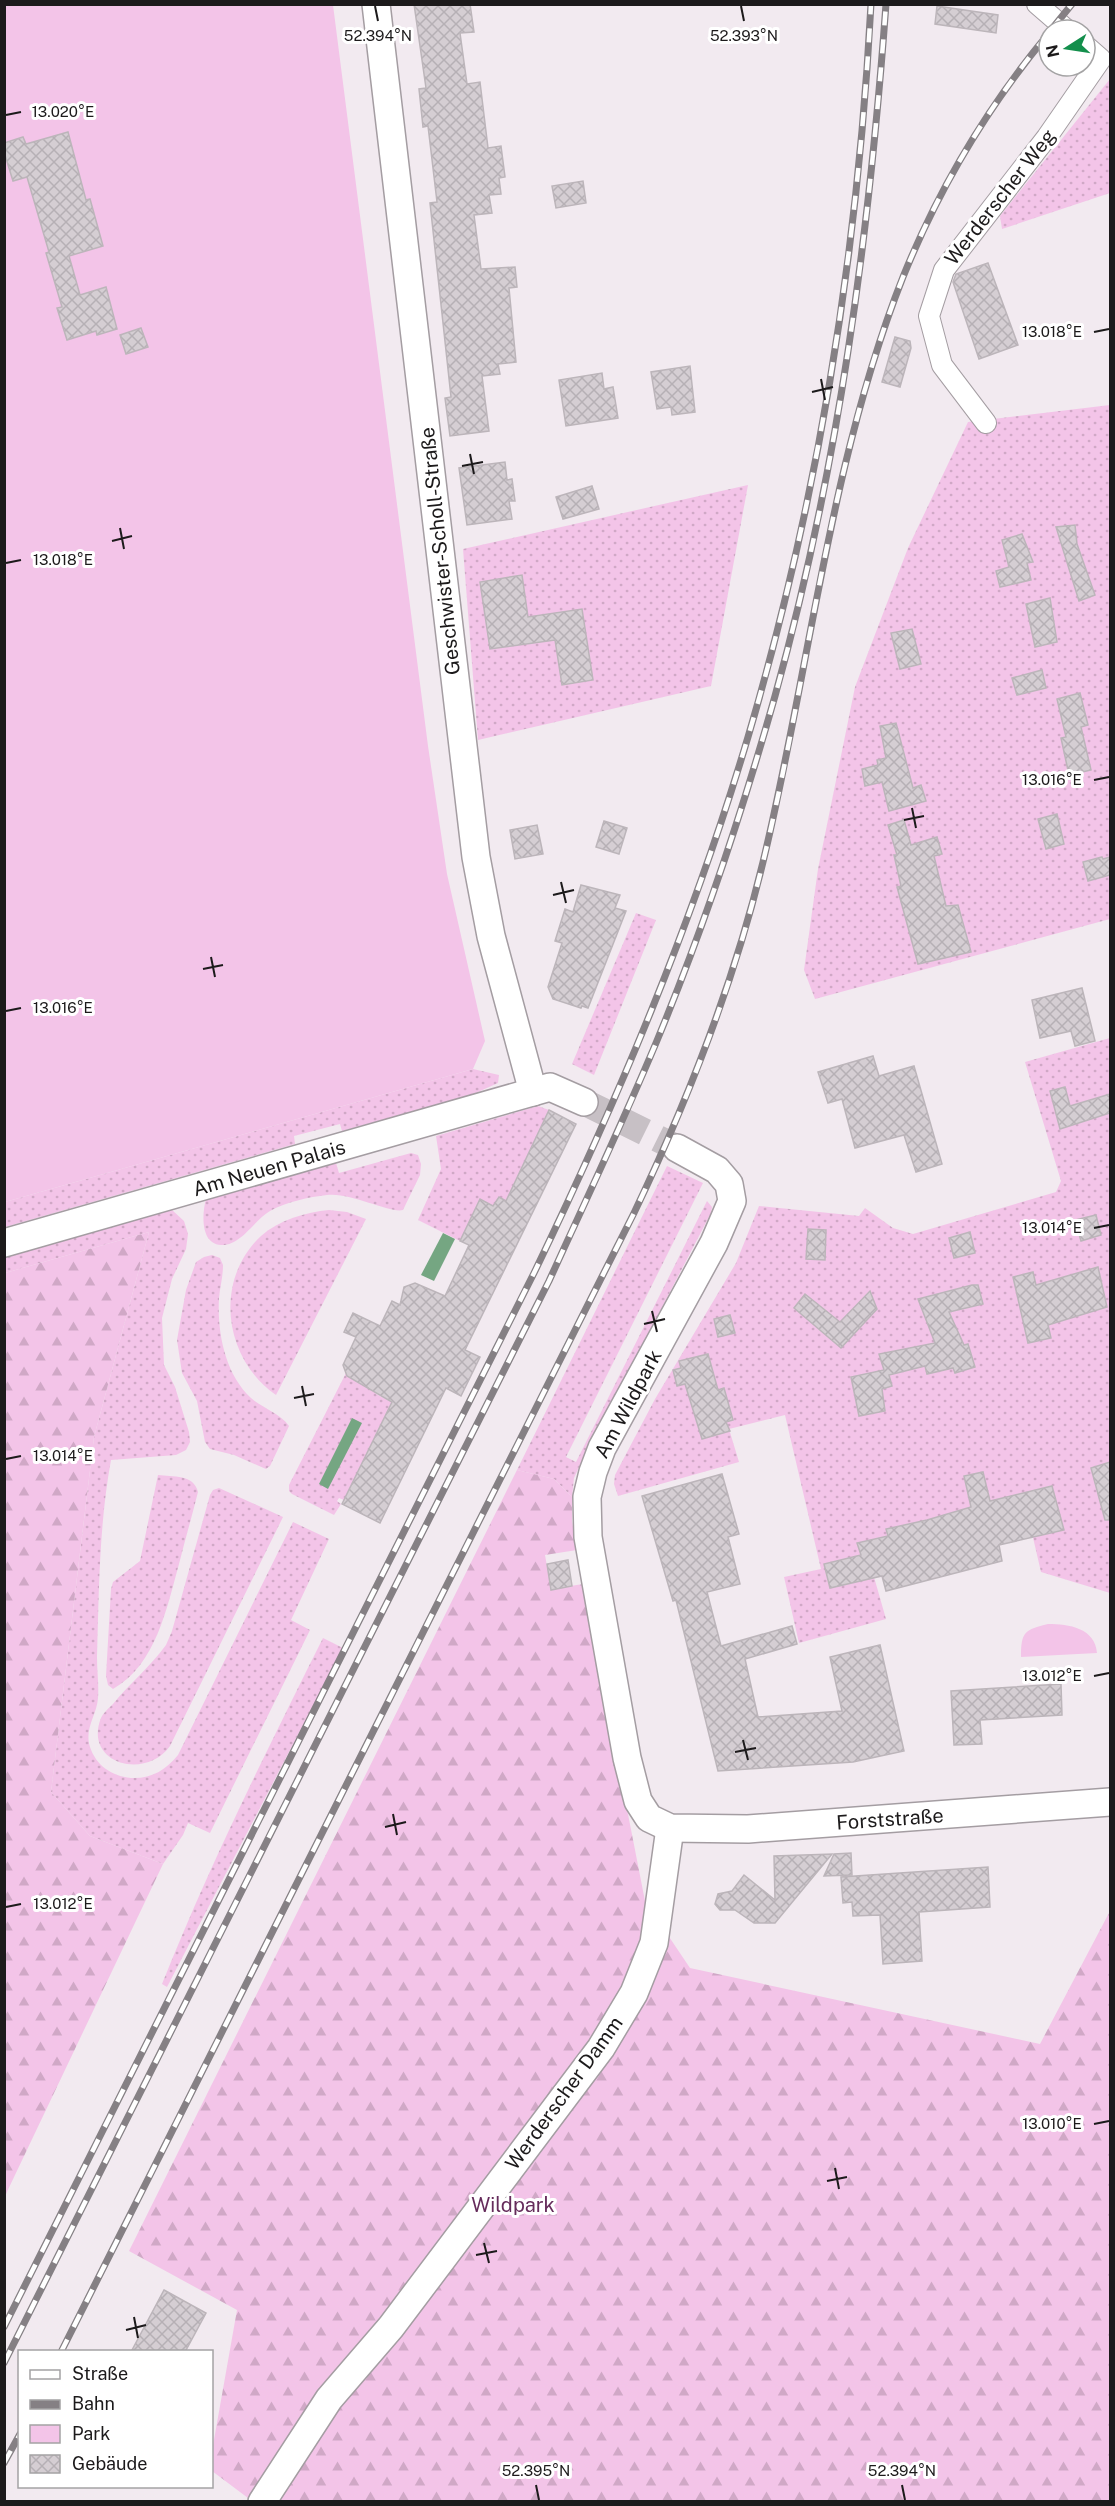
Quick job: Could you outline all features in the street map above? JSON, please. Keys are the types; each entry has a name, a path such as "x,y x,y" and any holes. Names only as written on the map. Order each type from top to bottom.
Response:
{"street":[{"name":"Geschwister-Scholl-Straße","path":"376,4 476,857 491,936 533,1092"},
{"path":"1037,4 1053,18"},
{"name":"Werderscher Weg","path":"987,423 942,365 929,316 944,270 1047,137 1088,78"},
{"path":"533,1092 550,1087 584,1102"},
{"name":"Am Neuen Palais","path":"4,1243 533,1092"},
{"name":"Am Wildpark","path":"670,1828 650,1818 638,1801 627,1758 588,1537 587,1497 602,1448 714,1243 732,1201 729,1184 717,1170 677,1148"},
{"name":"Forststraße","path":"670,1828 748,1829 1110,1802"},
{"name":"Werderscher Damm","path":"262,2502 329,2399 391,2327 601,2048 634,1993 654,1943 670,1828"}],"green space":[{"path":"5,5 333,5 428,746 447,874 485,1041 473,1069 5,1202"},
{"path":"1110,79 1110,193 1002,229 1000,216"},
{"path":"1110,405 1110,919 815,999 804,970 818,869 855,687 908,548 968,422"},
{"path":"748,485 711,686 478,740 463,549"},
{"path":"636,913 656,920 594,1075 572,1064"},
{"path":"1110,1038 1110,1593 1041,1572 1028,1516 868,1556 886,1619 799,1643 784,1577 821,1569 785,1415 729,1429 739,1462 618,1496 614,1484 615,1475 655,1399 736,1263 759,1206 859,1216 865,1208 893,1228 913,1234 1056,1192 1061,1181 1025,1062"},
{"path":"473,1069 499,1075 498,1083 469,1096 342,1131 340,1124 294,1136 295,1144 5,1227 5,1202"},
{"path":"538,1106 549,1110 506,1201 499,1197 493,1206 480,1200 460,1241 418,1220 441,1169 436,1136"},
{"path":"411,1153 418,1155 421,1164 420,1175 403,1210 389,1209 337,1195 327,1195 298,1200 276,1208 264,1215 241,1237 228,1244 214,1243 206,1234 203,1219 206,1199 336,1163 339,1173"},
{"path":"667,1166 703,1183 566,1457 576,1462 707,1201 712,1207 711,1213 580,1465 574,1478 572,1497 554,1479 517,1470"},
{"path":"171,1209 184,1221 188,1234 186,1249 172,1279 162,1318 164,1365 175,1387 190,1442 186,1450 176,1455 111,1460 100,1558 98,1698 89,1734 90,1747 96,1759 105,1769 124,1777 145,1777 163,1769 178,1755 293,1522 329,1539 291,1620 310,1630 210,1833 188,1823 183,1835 163,1864 90,1836 51,1792 94,1437 149,1232 5,1273 5,1256"},
{"path":"329,1210 347,1212 366,1219 276,1395 258,1380 245,1361 236,1341 231,1319 231,1297 236,1275 246,1254 268,1230 293,1218"},
{"path":"149,1232 94,1437 51,1792 90,1836 163,1864 5,2196 5,1273"},
{"path":"212,1255 220,1258 223,1265 219,1311 221,1338 229,1365 242,1388 251,1398 289,1426 270,1466 266,1469 234,1455 210,1449 205,1442 197,1401 182,1373 177,1340 186,1290 196,1262"},
{"path":"346,1373 392,1402 344,1500 339,1498 337,1501 341,1504 334,1515 292,1494 289,1491 289,1485"},
{"name":"Wildpark","path":"517,1470 554,1479 572,1497 572,1521 577,1550 545,1555 551,1589 583,1584 645,1901 690,1968 1040,2044 1110,1911 1110,2501 252,2501 213,2472 213,2445 237,2310 129,2251"},
{"path":"158,1475 188,1479 196,1486 198,1492 158,1634 140,1665 128,1679 113,1689 108,1685 106,1676 111,1589 113,1582 140,1561"},
{"path":"219,1488 283,1517 170,1746 159,1757 146,1763 119,1762 108,1756 101,1746 98,1734 101,1718 166,1645 172,1631 210,1495 213,1490"},
{"path":"1048,1624 1080,1629 1091,1638 1097,1653 1021,1657 1023,1637 1026,1633"},
{"path":"323,1638 343,1648 167,1987 162,1984 199,1896 259,1766"}],"shaded area":[{"path":"443,1233 455,1239 434,1281 421,1275"},
{"path":"352,1418 362,1423 328,1489 319,1484"}],"building":[{"path":"414,4 470,4 474,32 460,33 467,84 480,82 488,148 501,146 505,177 499,178 501,194 489,195 492,213 474,215 481,269 515,267 517,287 509,288 516,362 498,364 500,374 482,376 489,431 450,436 445,398 451,397 430,203 437,202 428,126 423,127 419,89 426,88"},
{"path":"937,6 998,15 996,33 935,24"},
{"path":"68,132 86,200 90,199 103,246 69,256 80,295 106,287 117,329 97,335 96,331 67,340 57,308 62,307 46,253 49,252 27,177 13,181 4,152 4,143 23,137 26,144"},
{"path":"583,181 586,203 556,208 552,186"},
{"path":"988,263 1018,345 979,359 953,282 956,274"},
{"path":"141,328 148,347 126,354 120,335"},
{"path":"895,337 910,341 911,348 900,387 882,382"},
{"path":"690,366 695,412 672,415 671,407 657,409 651,372"},
{"path":"602,373 604,389 613,387 618,418 566,426 559,380"},
{"path":"505,462 507,480 512,479 515,501 509,501 512,519 467,525 459,468"},
{"path":"592,486 599,509 563,519 556,497"},
{"path":"1075,525 1077,544 1095,595 1079,601 1056,527"},
{"path":"1022,534 1033,562 1027,563 1031,580 1000,587 996,571 1009,567 1002,540"},
{"path":"522,575 528,617 582,609 593,680 562,685 555,640 490,649 480,582"},
{"path":"1050,598 1057,642 1035,647 1026,604"},
{"path":"912,629 921,664 900,669 891,633"},
{"path":"1042,670 1046,688 1017,695 1012,678"},
{"path":"1080,693 1088,725 1081,727 1091,770 1069,775 1061,738 1066,737 1057,699"},
{"path":"896,723 913,788 921,785 926,801 889,811 882,782 865,786 862,769 878,765 877,760 886,758 880,726"},
{"path":"1057,814 1064,844 1046,849 1038,819"},
{"path":"904,820 911,845 937,837 942,854 934,856 946,906 958,905 971,952 918,964 897,887 901,886 894,855 897,855 888,825"},
{"path":"604,821 627,828 619,854 596,847"},
{"path":"537,825 543,854 515,859 510,830"},
{"path":"1102,857 1103,859 1110,857 1110,875 1088,881 1083,862"},
{"path":"581,885 620,895 615,908 626,911 588,1008 553,999 548,987 562,943 555,941 565,909 573,912"},
{"path":"1082,988 1095,1041 1075,1046 1071,1031 1040,1038 1032,1000"},
{"path":"873,1056 879,1076 914,1066 942,1164 916,1172 904,1135 855,1148 842,1099 828,1103 818,1072"},
{"path":"1065,1087 1070,1106 1110,1094 1110,1113 1060,1129 1050,1091"},
{"path":"549,1110 576,1124 465,1350 480,1357 461,1396 446,1388 380,1523 342,1504 392,1402 347,1376 343,1365 356,1337 344,1332 353,1313 380,1326 392,1301 400,1305 404,1287 415,1283 445,1296 469,1245 460,1241 480,1199 493,1206 499,1197 506,1201"},
{"path":"1096,1215 1101,1235 1081,1241 1075,1220"},
{"path":"808,1229 826,1230 825,1260 806,1259"},
{"path":"970,1232 975,1253 954,1258 949,1238"},
{"path":"1098,1267 1107,1307 1048,1325 1051,1338 1028,1343 1013,1277 1033,1272 1036,1285"},
{"path":"978,1285 983,1304 949,1312 964,1345 968,1344 975,1367 955,1373 953,1368 927,1374 925,1366 889,1375 892,1386 882,1389 885,1411 859,1416 851,1377 884,1370 879,1354 935,1343 918,1299"},
{"path":"870,1291 877,1309 841,1348 794,1308 805,1294 840,1322"},
{"path":"730,1315 735,1333 718,1337 714,1319"},
{"path":"708,1354 718,1390 724,1388 733,1420 726,1422 730,1431 702,1439 685,1384 677,1386 673,1370 681,1368 679,1361"},
{"path":"1110,1462 1110,1520 1105,1520 1091,1468"},
{"path":"983,1472 990,1501 1052,1486 1064,1530 999,1545 1002,1561 886,1591 882,1576 830,1588 824,1564 861,1555 857,1543 888,1536 886,1529 971,1507 964,1476"},
{"path":"722,1474 739,1534 728,1537 740,1584 707,1592 721,1646 792,1626 797,1644 745,1659 758,1717 842,1711 830,1657 880,1645 904,1751 853,1762 718,1771 676,1600 673,1601 642,1496"},
{"path":"568,1560 572,1586 551,1590 547,1564"},
{"path":"1061,1684 1062,1715 980,1720 982,1744 954,1745 951,1691"},
{"path":"851,1853 852,1875 824,1876 834,1854"},
{"path":"832,1854 775,1923 754,1923 735,1910 720,1910 715,1904 718,1894 732,1891 744,1875 775,1900 774,1856"},
{"path":"988,1867 990,1907 919,1912 922,1961 883,1964 880,1915 853,1916 852,1902 843,1903 841,1877"},
{"path":"164,2290 206,2313 186,2350 132,2350"}],"tunnel":[{"path":"584,1102 677,1148"}],"railway":[{"path":"4,2327 534,1273 624,1076 678,942 748,737 773,648 814,466 845,282 865,97 871,4"},
{"path":"4,2363 549,1281 673,1001 720,872 762,740 797,611 817,525 848,353 860,266 886,4"},
{"path":"1061,18 1072,4"},
{"path":"62,2350 634,1213 673,1128 724,996 763,862 839,493 878,348 903,277 932,212 985,119 1037,48"},
{"path":"4,2463 18,2438"}]}
